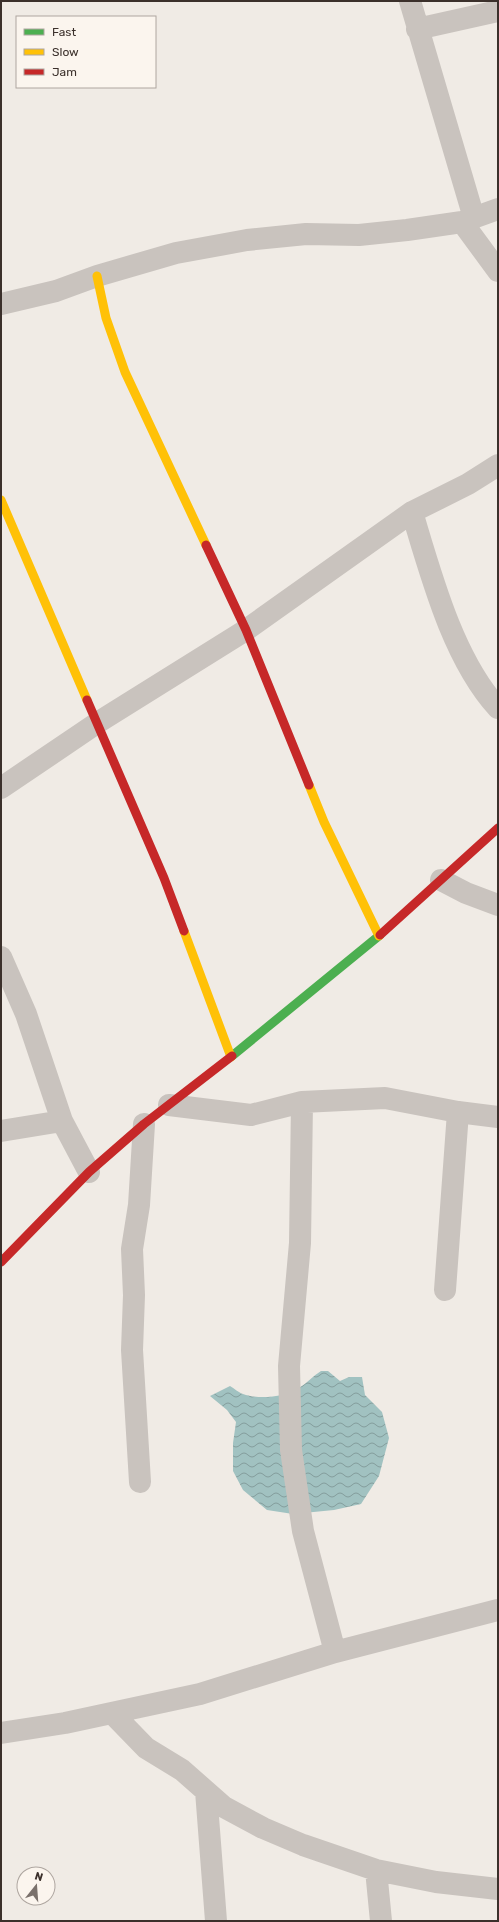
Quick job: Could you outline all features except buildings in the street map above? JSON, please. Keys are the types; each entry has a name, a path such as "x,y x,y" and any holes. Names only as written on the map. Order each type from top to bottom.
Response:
{"street":[{"path":"410,1 468,220 498,271"},
{"path":"417,29 498,11"},
{"path":"1,304 56,291 97,276 176,253 247,240 306,234 359,235 468,220 498,209"},
{"path":"97,276 106,318 125,372 246,630 324,822 379,936"},
{"path":"1,788 97,723 246,630 412,512 468,484 498,465"},
{"path":"1,500 164,878 232,1057"},
{"path":"412,512 436,592 460,646 483,692 498,708"},
{"path":"1,1262 89,1172 144,1124 232,1057 379,936 498,828"},
{"path":"441,880 466,893 498,905"},
{"path":"1,957 26,1014 62,1122 89,1172"},
{"path":"169,1105 251,1115 302,1102 385,1098 458,1112 498,1117"},
{"path":"302,1102 300,1243 289,1366 292,1450 303,1531 335,1652"},
{"path":"445,1290 458,1112"},
{"path":"1,1130 62,1122"},
{"path":"140,1482 132,1350 134,1295 132,1249 139,1205 144,1124"},
{"path":"1,1733 65,1723 200,1694 335,1652 498,1610"},
{"path":"112,1713 146,1748 182,1770 224,1807 263,1828 303,1845 376,1870 436,1882 498,1889"},
{"path":"206,1791 216,1921"},
{"path":"376,1870 380,1921"}],"water":[{"path":"321,1371 328,1371 340,1381 349,1377 362,1377 365,1395 382,1412 389,1438 379,1476 361,1504 334,1510 293,1514 267,1510 243,1490 233,1471 233,1443 236,1422 227,1410 210,1396 230,1386 249,1396 272,1397 287,1394 299,1388"}],"traffic: fast":[{"path":"232,1056 380,935"}],"traffic: slow":[{"path":"97,276 106,318 125,372 206,545"},
{"path":"1,500 87,700"},
{"path":"309,785 324,822 379,936"},
{"path":"184,931 231,1057"}],"traffic: jam":[{"path":"206,545 246,630 309,785"},
{"path":"87,700 164,878 184,931"},
{"path":"380,935 498,828"},
{"path":"1,1262 89,1172 144,1124 232,1056"}]}
